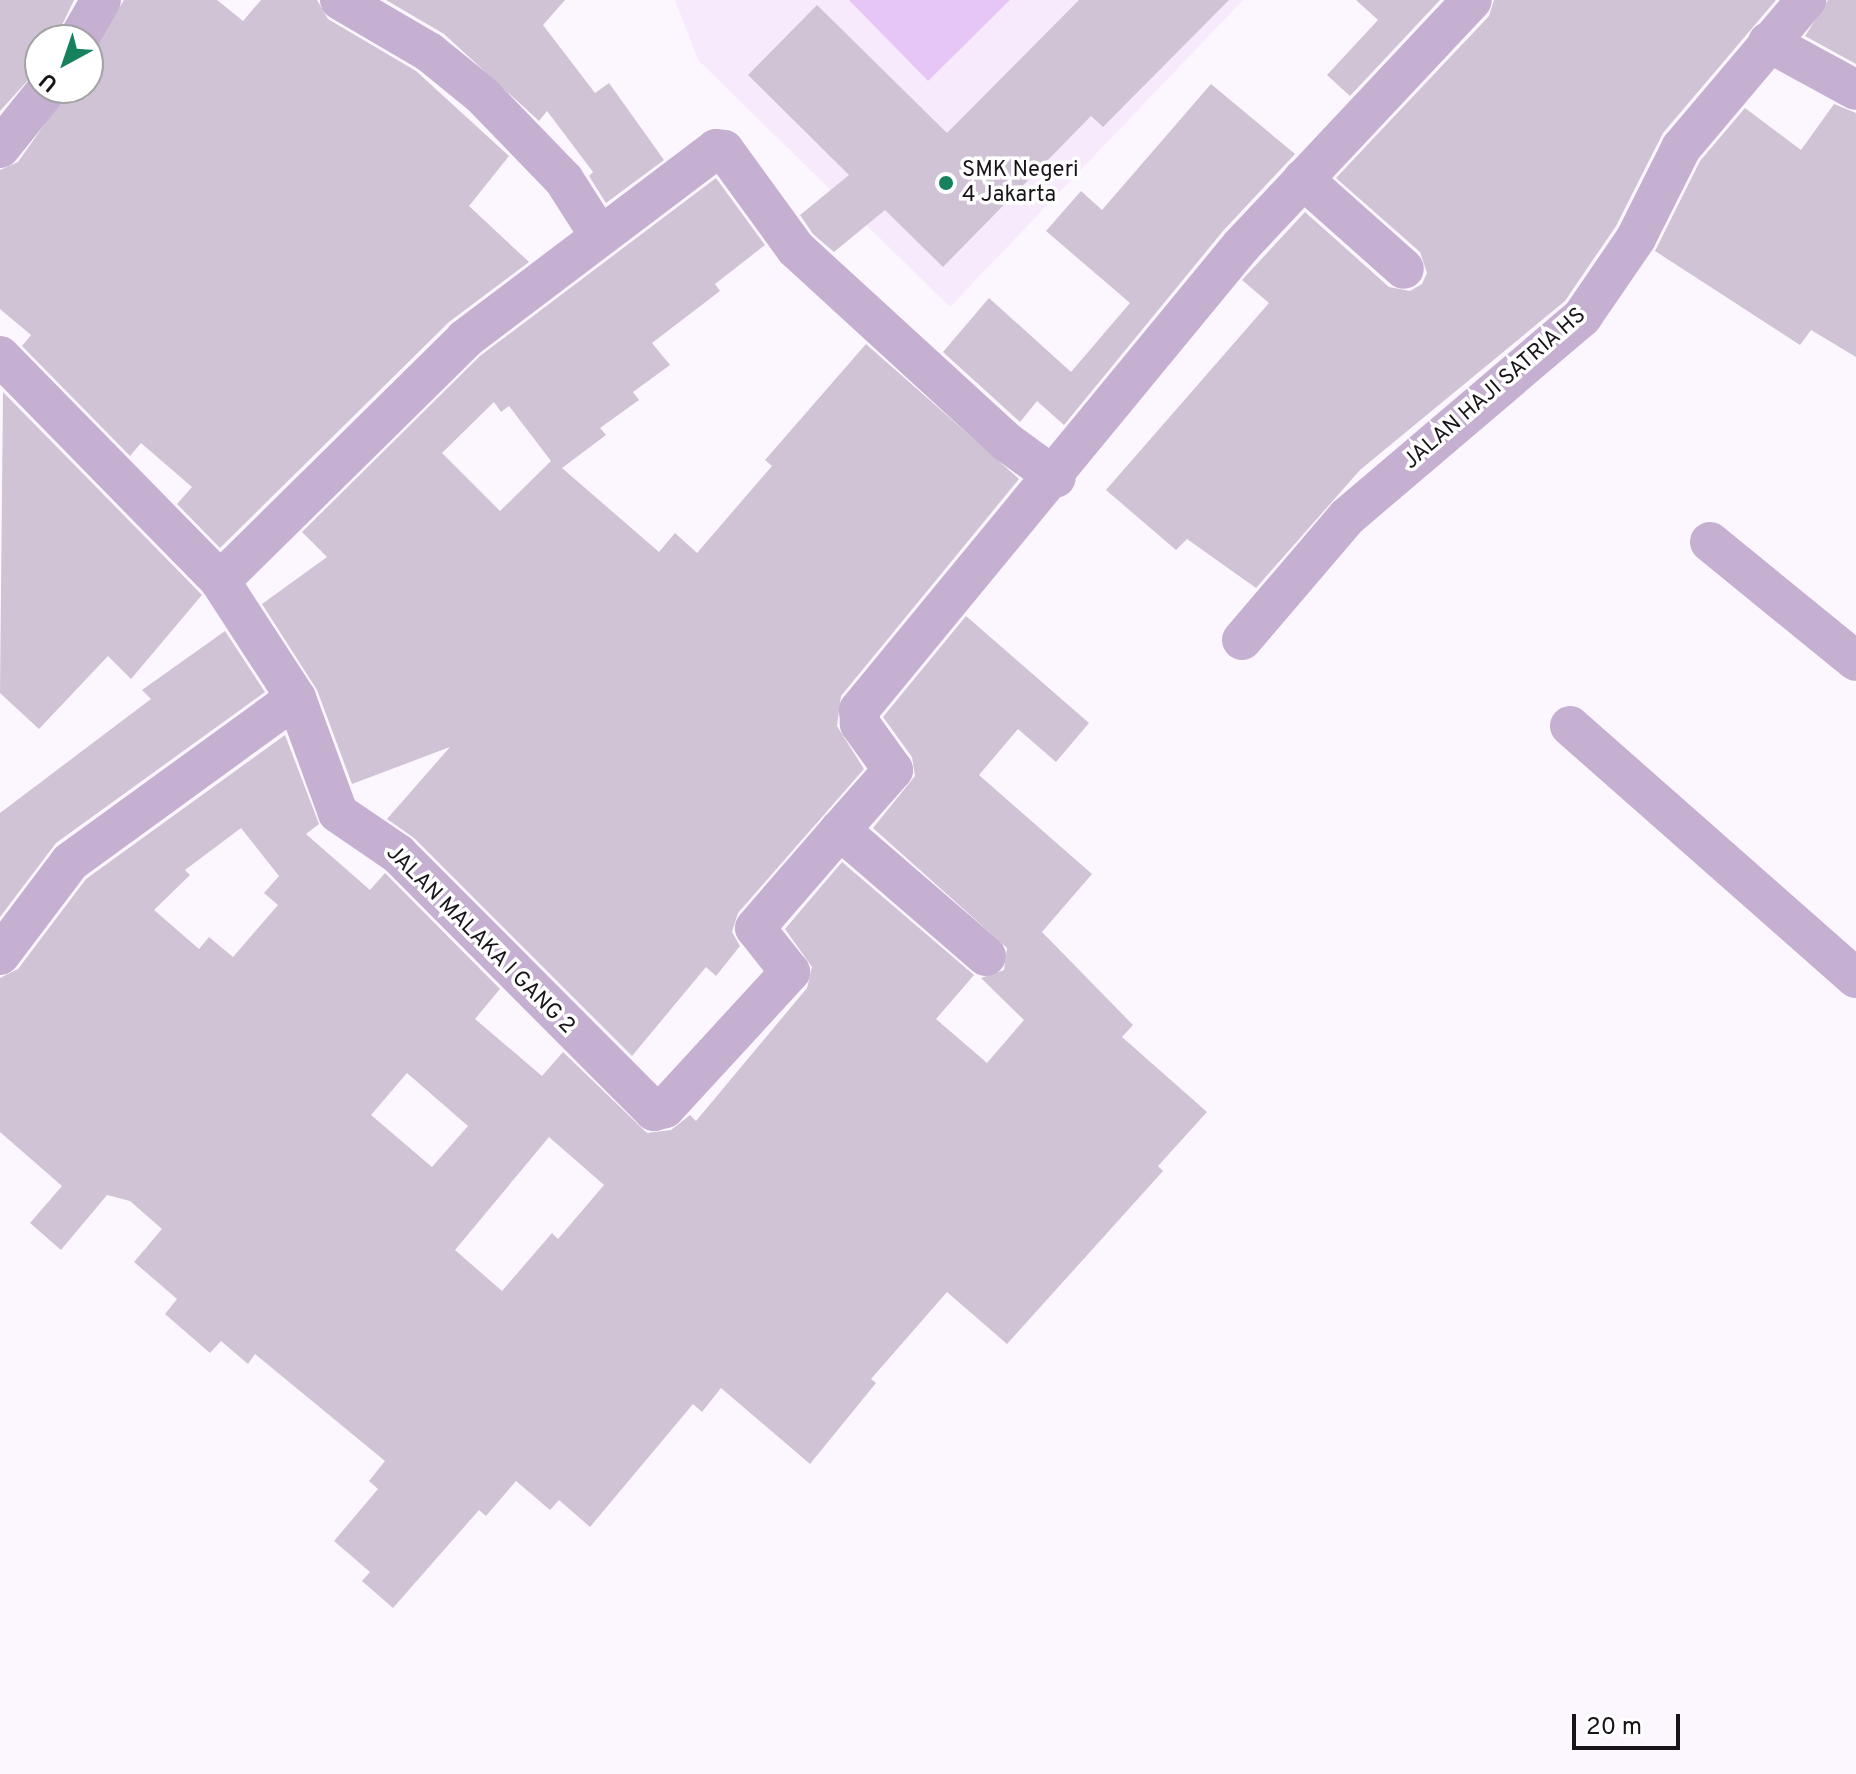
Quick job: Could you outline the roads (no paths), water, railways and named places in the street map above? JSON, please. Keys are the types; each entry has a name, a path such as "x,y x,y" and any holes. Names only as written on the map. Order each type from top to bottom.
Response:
{"street":[{"path":"87,24 101,0"},
{"path":"340,0 391,11 482,95 564,180 599,235"},
{"path":"986,956 840,830 893,770 860,724 859,710 1056,478 1241,246 1472,0"},
{"name":"JALAN HAJI SATRIA HS","path":"1242,640 1347,517 1582,317 1636,238 1681,148 1806,0"},
{"path":"1768,42 1856,90"},
{"path":"0,148 35,104"},
{"path":"220,581 465,339 716,149 724,150 796,249 1008,443 1056,478"},
{"path":"1303,179 1404,269"},
{"name":"JALAN MALAKA I GANG 2","path":"0,356 220,581 296,698 338,813 398,854 615,1075 657,1112 689,1082 790,972 755,928 840,830"},
{"path":"1710,542 1856,661"},
{"path":"0,955 70,862 296,698"},
{"path":"1570,726 1856,978"}],"place":[{"name":"SMK Negeri 4 Jakarta","path":"946,183"}]}
